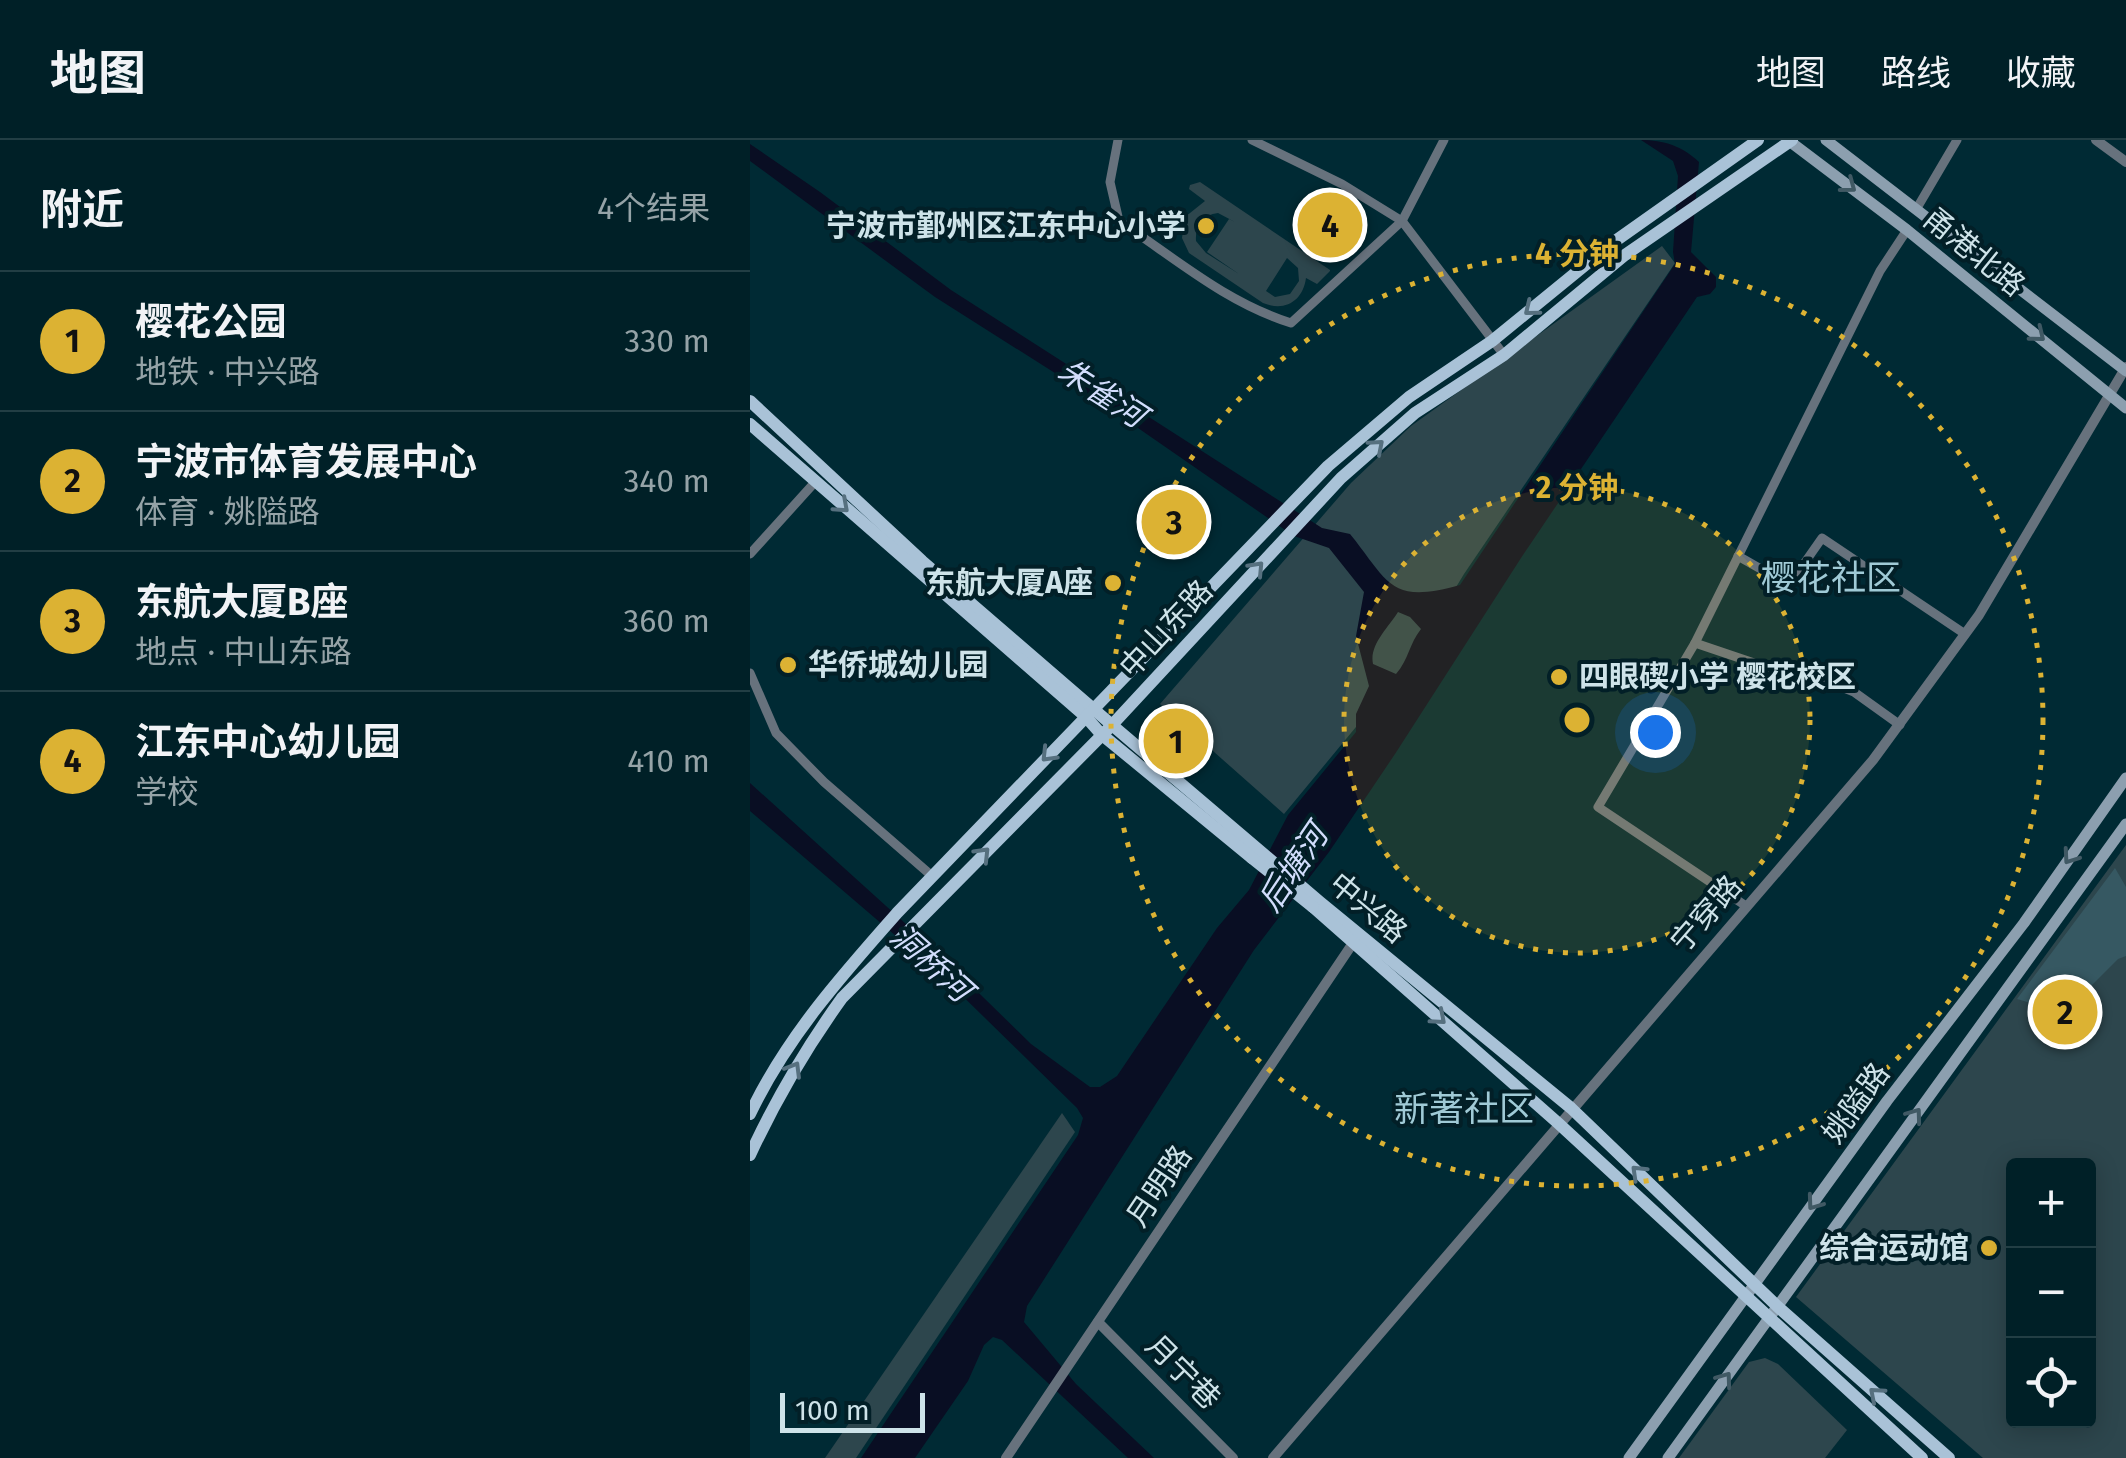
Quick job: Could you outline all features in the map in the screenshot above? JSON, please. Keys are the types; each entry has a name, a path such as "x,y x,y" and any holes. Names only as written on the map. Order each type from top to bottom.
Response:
{"main road":[{"name":"中山东路","path":"750,1114 764,1085 813,1012 897,913 1328,466 1409,397 1492,341 1611,244 1758,140"},
{"name":"甬港北路","path":"1826,140 2125,369"},
{"name":"中山东路","path":"750,1156 776,1100 842,998 1106,729 1341,478 1415,413 1504,355 1625,255 1790,141"},
{"name":"甬港北路","path":"1790,141 1907,230 2126,408"},
{"name":"中兴路","path":"750,401 1106,729 1317,905 1571,1108 1922,1458"},
{"name":"中兴路","path":"750,424 1090,713"},
{"name":"姚隘路","path":"1629,1458 1887,1102 2024,923 2126,778"},
{"name":"姚隘路","path":"1668,1458 2126,824"},
{"name":"中兴路","path":"1317,905 1353,943 1751,1291"},
{"name":"中兴路","path":"1773,1312 1949,1458"}],"street":[{"path":"1118,140 1110,182 1119,221 1239,302 1291,323 1402,221 1444,140"},
{"path":"1252,140 1342,184 1402,221 1504,355"},
{"path":"1917,208 1957,140"},
{"path":"2096,140 2126,162"},
{"path":"1746,906 1598,807 1694,643 1880,272 1907,230"},
{"name":"宁穿路","path":"1273,1458 1900,725 2011,564 2125,369"},
{"path":"750,554 816,482"},
{"path":"1738,556 1790,585 1822,538 1965,634"},
{"path":"1694,643 1763,666 1822,679 1854,692 1900,725"},
{"path":"750,673 776,733 824,782 932,876"},
{"name":"月明路","path":"1006,1458 1353,943"},
{"name":"月宁巷","path":"1098,1322 1233,1458"}],"shaded area":[{"path":"1200,182 1330,271 1317,284 1306,278 1301,293 1292,302 1279,306 1263,303 1189,253 1182,238 1185,217 1205,201 1189,189","holes":["1218,213 1235,222 1229,219 1207,252 1239,274 1206,253 1196,241 1201,222","1287,258 1298,268 1299,281 1290,294 1275,297 1266,291"]},
{"path":"1662,246 1675,263 1464,574 1413,658 1284,814 1160,704 1351,483 1411,426"},
{"path":"2126,845 2126,1458 1983,1458 1796,1297"},
{"path":"2115,868 2126,887 2126,956 2118,959 2064,1013 2017,999"},
{"path":"1062,1113 1075,1132 856,1458 825,1458"},
{"path":"1765,1358 1778,1364 1847,1430 1825,1458 1679,1458 1749,1362"}],"water":[{"path":"1641,140 1672,145 1699,162 1691,252 1716,277 1716,287 1710,294 1697,297 1329,852 1254,950 1027,1306 1024,1322 1076,1384 1154,1458 1128,1458 1002,1340 993,1337 984,1345 968,1381 915,1458 861,1458 1078,1135 1083,1118 938,972 750,811 750,783 938,953 1031,1044 1090,1087 1100,1087 1117,1076 1217,928 1249,890 1288,815 1356,732 1356,714 1369,686 1356,636 1364,592 1329,548 1294,536 1099,401 935,297 750,161 750,144 951,290 1322,528 1350,534 1383,577 1404,590 1418,592 1460,585 1675,264 1678,176 1673,161","holes":["1398,612 1410,617 1421,629 1396,674 1373,664 1377,643"]}],"place":[{"name":"江东中心幼儿园","path":"1330,225"},
{"name":"宁波市鄞州区江东中心小学","path":"1206,226"},
{"name":"东航大厦B座","path":"1174,522"},
{"name":"东航大厦A座","path":"1113,583"},
{"name":"华侨城幼儿园","path":"788,665"},
{"name":"四眼碶小学 樱花校区","path":"1559,677"},
{"name":"樱花公园","path":"1176,741"},
{"name":"宁波市体育发展中心","path":"2065,1012"},
{"name":"综合运动馆","path":"1989,1248"}],"district":[{"name":"樱花社区","path":"1831,578"},
{"name":"新著社区","path":"1464,1109"}],"water label":[{"name":"朱雀河","path":"1102,393"},
{"name":"后塘河","path":"1293,868"},
{"name":"洞桥河","path":"931,963"}]}
